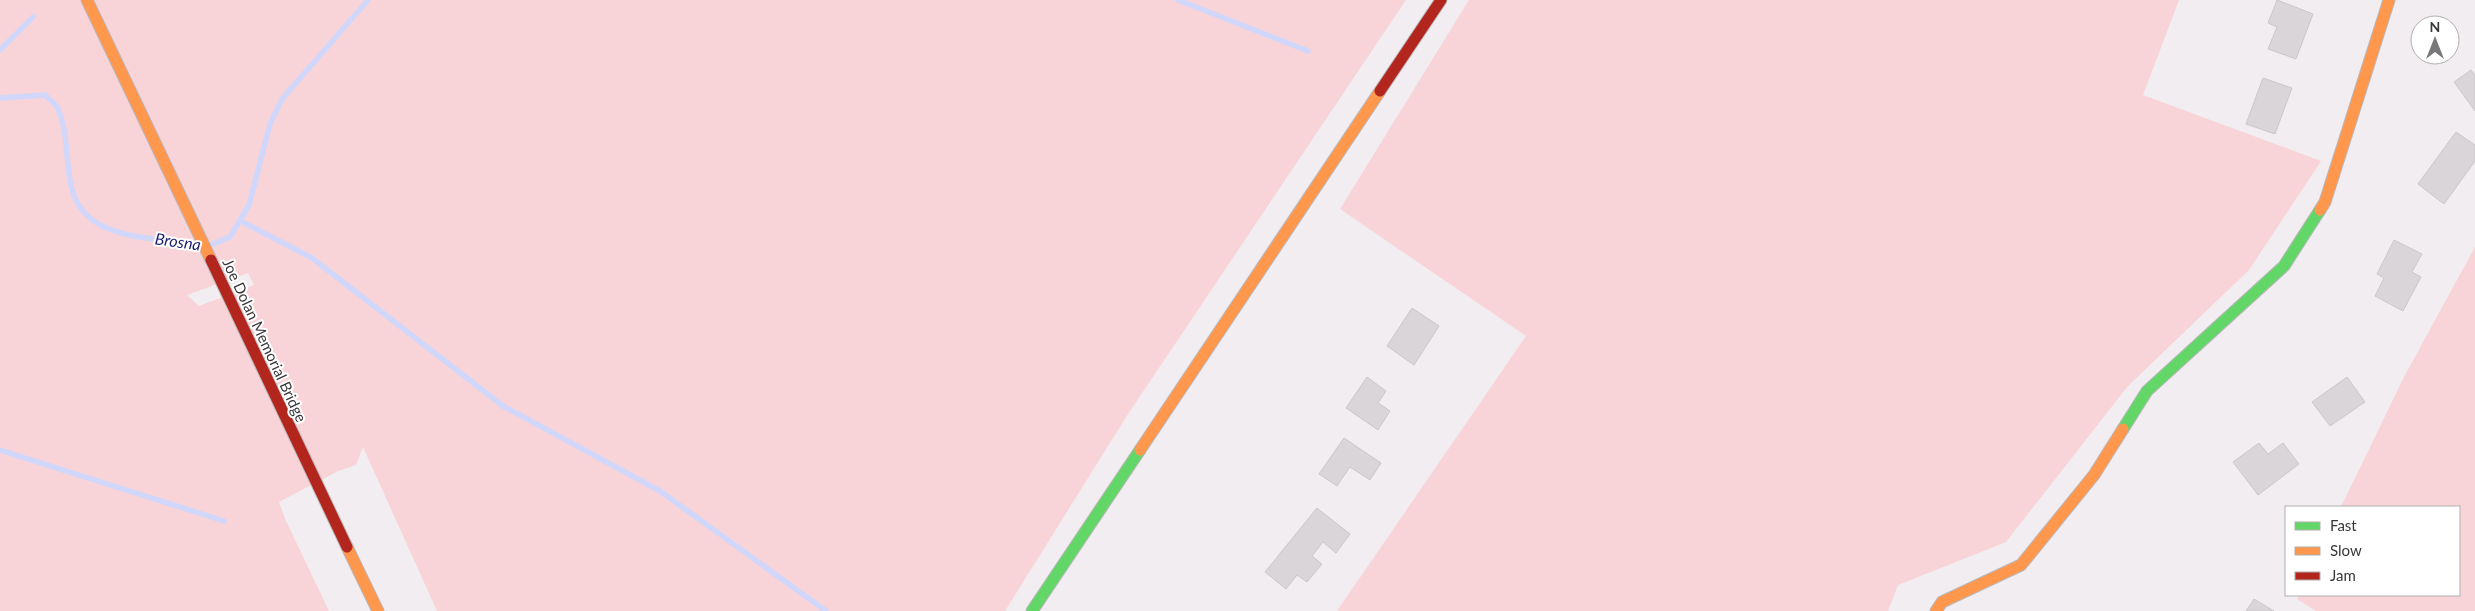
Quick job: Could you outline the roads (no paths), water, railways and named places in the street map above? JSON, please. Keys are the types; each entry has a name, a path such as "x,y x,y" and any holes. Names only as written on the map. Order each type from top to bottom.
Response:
{"street":[{"name":"Joe Dolan Memorial Bridge","path":"87,0 378,611"},
{"path":"1032,611 1440,0"},
{"path":"1936,611 1942,602 2021,565 2094,475 2147,391 2284,266 2325,202 2388,0"}],"waterway":[{"name":"Brosna","path":"211,245 230,237 249,205 270,124 282,99 368,0"},
{"path":"1178,0 1308,51"},
{"path":"0,50 33,17"},
{"name":"Brosna","path":"0,98 45,95 56,105 63,126 74,194 81,208 93,221 112,230 143,238 195,245"},
{"path":"241,221 312,258 503,406 660,491 826,611"},
{"path":"0,450 224,521"}]}
